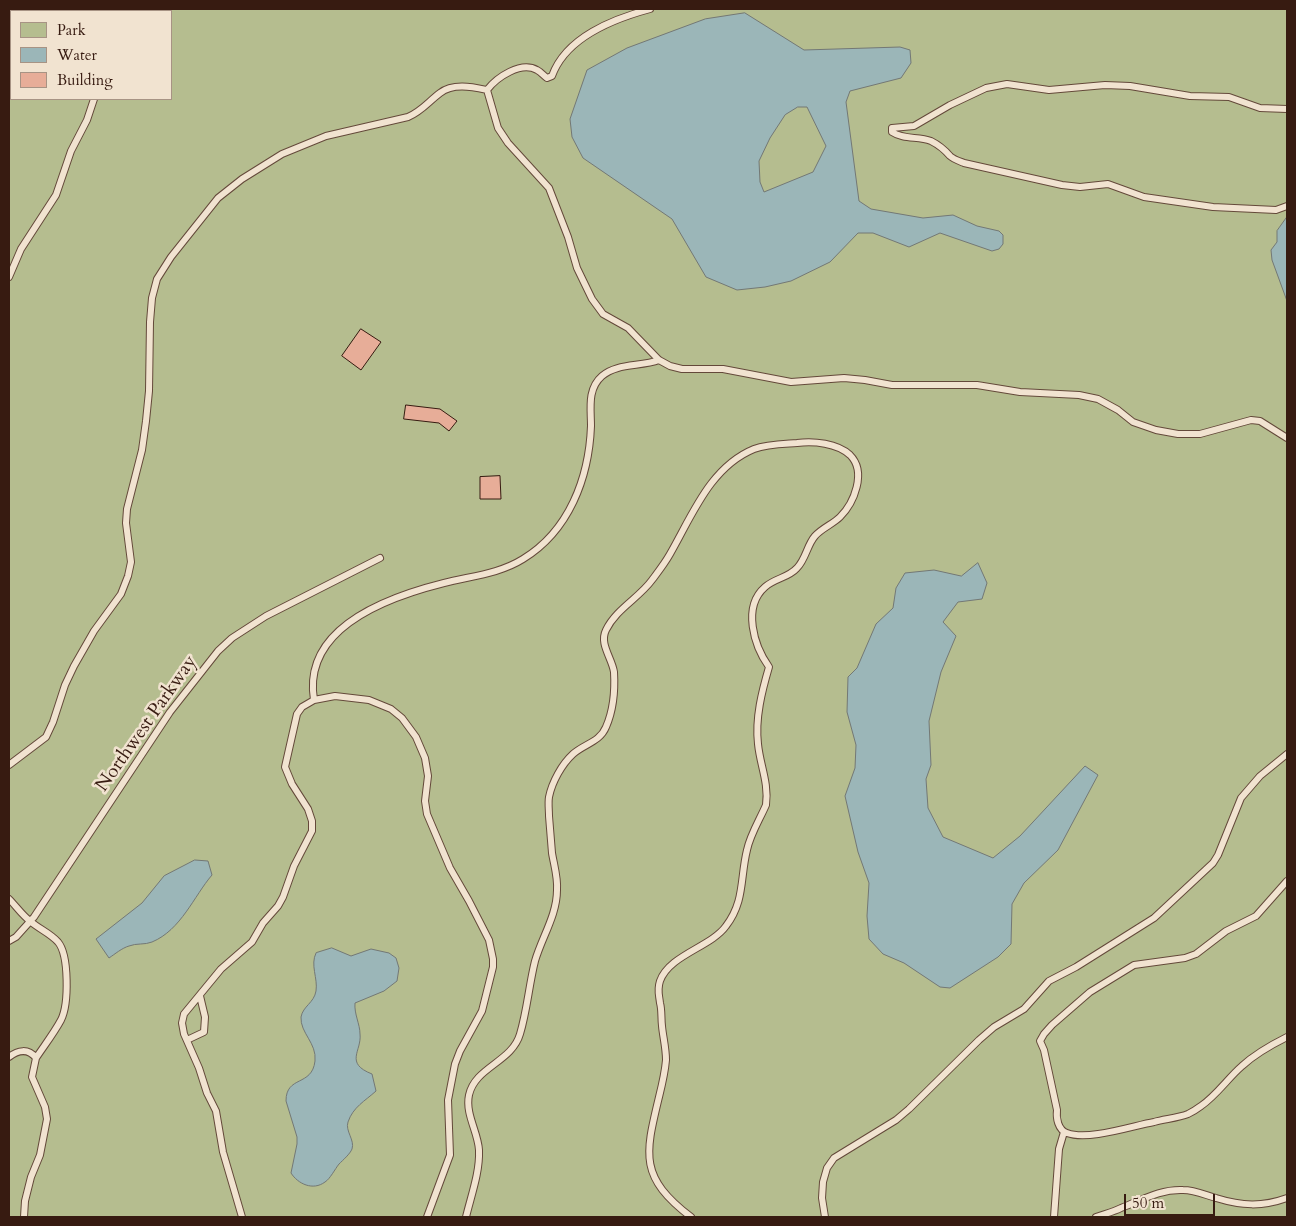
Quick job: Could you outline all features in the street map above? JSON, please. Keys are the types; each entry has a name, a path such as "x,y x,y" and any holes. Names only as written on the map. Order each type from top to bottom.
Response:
{"lane":[{"path":"487,90 502,75 514,70 530,68 537,70 547,78 552,76 560,59 584,37 615,21 650,9"},
{"path":"1287,109 1260,108 1229,97 1190,96 1130,86 1105,85 1049,90 1007,84 986,88 950,105 914,126 892,128 892,132 897,136 929,140 944,148 951,157 964,163 1062,185 1080,187 1108,184 1144,196 1213,207 1276,210 1287,206"},
{"path":"9,765 46,737 74,666 94,631 121,594 128,576 130,562 126,524 127,509 142,450 146,421 149,391 152,298 157,279 171,257 218,198 242,179 282,154 326,136 408,117 419,112 441,91 453,87 468,86 487,90"},
{"path":"487,90 498,128 508,144 549,188 568,237 577,268 592,298 603,314 628,328 659,360 670,366 682,369 723,369 791,382 844,378 892,385 978,384 1020,392 1079,395 1098,399 1118,410 1133,422 1156,430 1178,434 1200,434 1251,420 1260,421 1287,438"},
{"path":"9,277 21,249 56,195 71,151 87,120 94,100"},
{"path":"314,700 313,679 325,645 339,629 356,617 389,600 418,589 504,569 541,547 558,529 582,483 591,427 593,386 609,370 617,367 648,364 659,360"},
{"path":"466,1217 479,1153 469,1109 469,1095 481,1074 503,1059 513,1049 519,1037 535,961 554,913 557,893 548,799 553,784 562,768 574,753 593,743 606,730 610,713 614,668 604,637 606,629 616,616 649,585 670,555 702,496 724,470 739,457 756,449 774,444 823,443 837,447 849,454 856,462 858,477 856,490 843,514 815,536 802,563 792,574 766,586 758,596 753,611 755,641 760,655 769,667 760,702 758,726 758,744 767,783 767,797 766,805 747,850 736,909 726,927 713,940 692,950 670,968 660,979 657,992 660,1002 666,1062 649,1139 648,1156 652,1172 659,1187 690,1217"},
{"name":"Northwest Parkway","path":"9,941 16,937 30,922 57,885 170,712 218,651 232,638 266,616 380,558"},
{"path":"242,1217 223,1152 216,1111 184,1034 182,1023 184,1014 221,969 252,942 263,923 278,906 283,897 294,866 312,831 312,821 308,809 292,784 285,767 297,714 302,707 314,700 335,696 369,700 391,709 402,718 416,738 425,758 428,776 425,800 427,814 450,868 489,940 493,959 482,1011 455,1064 448,1100 450,1155 427,1217"},
{"path":"825,1217 822,1198 823,1182 827,1168 834,1158 896,1120 979,1040 994,1027 1024,1009 1049,982 1154,918 1169,905 1218,855 1240,798 1260,776 1287,754"},
{"path":"1287,880 1256,916 1226,931 1196,954 1185,958 1134,965 1090,992 1052,1024 1040,1041 1044,1050 1056,1101 1056,1118 1064,1132 1068,1134 1085,1134 1109,1132 1187,1115 1202,1106 1224,1086 1241,1066 1262,1050 1287,1037"},
{"path":"9,899 30,922 46,931 58,942 64,952 66,978 65,1008 61,1020 36,1058 32,1077 45,1107 47,1119 40,1155 31,1176 25,1201 24,1217"},
{"path":"187,1040 204,1032 205,1017 200,996"},
{"path":"9,1057 15,1052 22,1050 36,1058"},
{"path":"1054,1217 1059,1149 1064,1132"},
{"path":"1096,1217 1157,1193 1181,1190 1193,1191 1217,1199 1250,1205 1270,1204 1287,1198"}],"green space":[{"path":"1287,9 1287,1217 9,1217 9,79 10,77 10,100 172,100 172,10 65,10"}],"water":[{"path":"745,13 804,50 900,47 910,50 911,63 901,78 850,91 846,102 859,201 871,209 923,218 953,215 977,226 999,231 1003,235 1003,244 999,249 992,251 940,233 909,247 873,233 858,233 830,262 791,281 765,287 737,290 706,277 672,219 583,158 572,137 570,119 587,70 627,48 705,19","holes":["798,107 807,107 826,146 813,172 764,192 760,182 759,161 770,138 785,115"]},
{"path":"1287,217 1287,301 1272,260 1271,250 1277,242 1277,231"},
{"path":"978,563 987,583 982,599 958,602 943,622 956,636 941,672 929,721 931,765 926,779 928,808 943,837 993,858 1020,836 1085,766 1098,775 1058,850 1024,883 1012,904 1011,944 998,957 950,988 940,987 904,963 883,954 869,939 867,916 869,883 858,852 845,796 855,768 856,745 847,712 848,677 857,668 876,624 893,608 896,588 905,573 934,570 961,576"},
{"path":"195,860 208,861 212,875 179,921 162,937 152,942 126,947 109,958 96,939 142,903 164,876"},
{"path":"332,948 351,956 371,949 389,953 396,958 399,968 397,981 384,991 355,1003 360,1034 356,1061 359,1066 372,1074 376,1091 350,1117 347,1125 353,1146 350,1153 339,1164 327,1181 320,1185 311,1186 302,1183 291,1173 297,1137 286,1101 290,1087 309,1075 313,1069 315,1061 314,1049 303,1028 301,1017 316,991 314,958 316,953"}],"building":[{"path":"361,329 381,342 361,370 342,356"},
{"path":"406,405 440,409 457,421 449,431 439,423 404,419"},
{"path":"500,476 501,499 480,499 480,477"}]}
